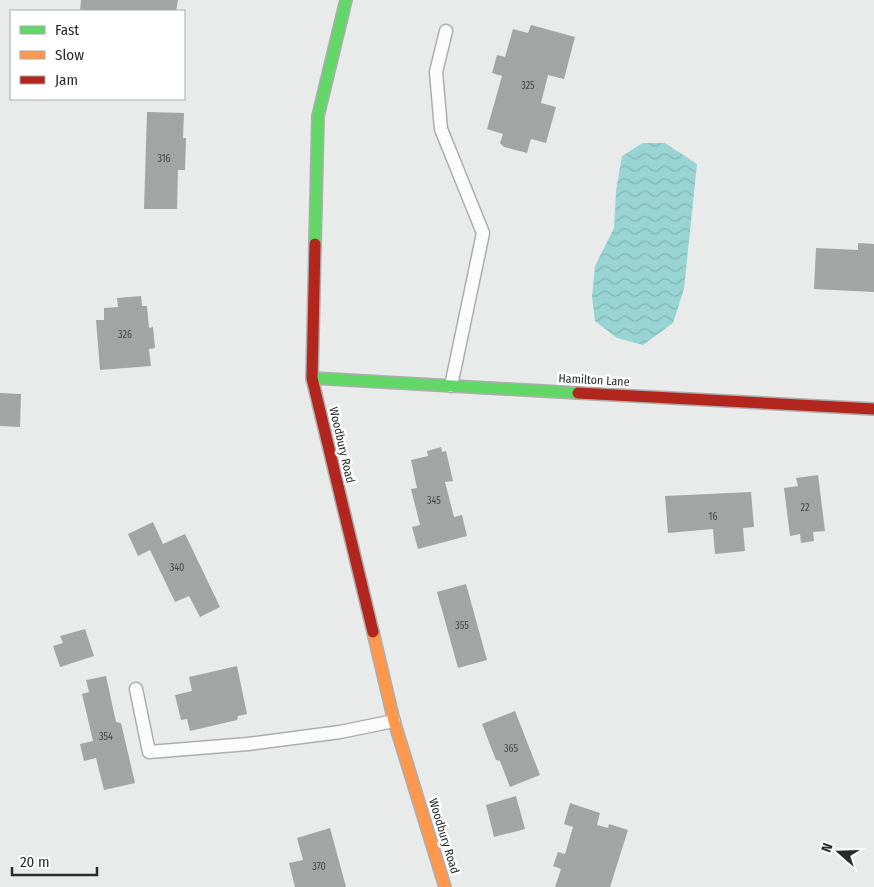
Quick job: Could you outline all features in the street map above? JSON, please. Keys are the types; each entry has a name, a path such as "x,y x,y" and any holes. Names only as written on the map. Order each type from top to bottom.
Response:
{"main road":[{"name":"Woodbury Road","path":"346,0 318,116 312,378 394,721 445,887"},
{"name":"Hamilton Lane","path":"312,378 874,409"}],"lane":[{"path":"446,31 436,72 441,129 484,233 451,386"},
{"path":"136,689 149,752 248,744 340,732 394,721"}],"water":[{"path":"643,143 665,143 697,164 684,289 673,323 643,345 617,338 595,321 592,297 595,266 614,228 616,191 622,156"}],"building":[{"path":"81,0 178,0 176,10 80,10"},
{"path":"531,25 575,37 564,79 548,75 541,103 556,107 546,143 531,139 527,153 504,147 500,143 503,134 487,129 502,76 492,73 497,55 505,57 513,29 528,33"},
{"path":"147,112 184,113 183,138 186,138 185,170 178,170 177,209 144,209"},
{"path":"858,243 874,244 874,292 814,289 816,248 858,250"},
{"path":"141,296 142,306 147,306 149,328 153,327 155,348 149,349 151,366 100,370 96,320 104,320 104,308 118,307 117,298"},
{"path":"0,393 21,394 20,427 0,426"},
{"path":"441,447 442,452 446,451 453,481 445,482 454,517 462,515 467,536 418,549 412,527 420,525 411,489 417,488 411,460 428,456 427,451"},
{"path":"818,475 825,531 813,532 814,541 801,543 800,534 790,536 784,488 798,486 796,478"},
{"path":"751,492 754,527 743,528 745,551 715,554 713,529 668,533 665,496"},
{"path":"153,522 163,544 185,534 220,607 200,617 189,596 175,602 150,550 138,556 128,534"},
{"path":"466,584 487,660 458,668 437,592"},
{"path":"85,629 94,656 60,667 53,646 63,643 60,636"},
{"path":"237,666 247,714 238,716 237,720 190,731 187,719 181,720 175,695 192,691 189,677"},
{"path":"106,676 116,722 121,723 135,783 104,790 96,758 84,761 80,744 93,741 82,694 89,692 86,680"},
{"path":"515,711 540,775 510,787 500,761 496,760 482,724"},
{"path":"516,796 525,829 494,837 486,805"},
{"path":"570,803 600,813 597,825 608,828 609,824 628,830 610,887 555,887 561,869 553,866 558,852 565,854 573,827 564,824"},
{"path":"330,828 346,887 295,887 289,863 303,860 297,838"}],"traffic: fast":[{"path":"315,244 318,116 346,0"},
{"path":"312,378 578,393"}],"traffic: slow":[{"path":"373,632 394,721 445,887"}],"traffic: jam":[{"path":"315,244 312,378 373,632"},
{"path":"578,393 874,409"}]}
